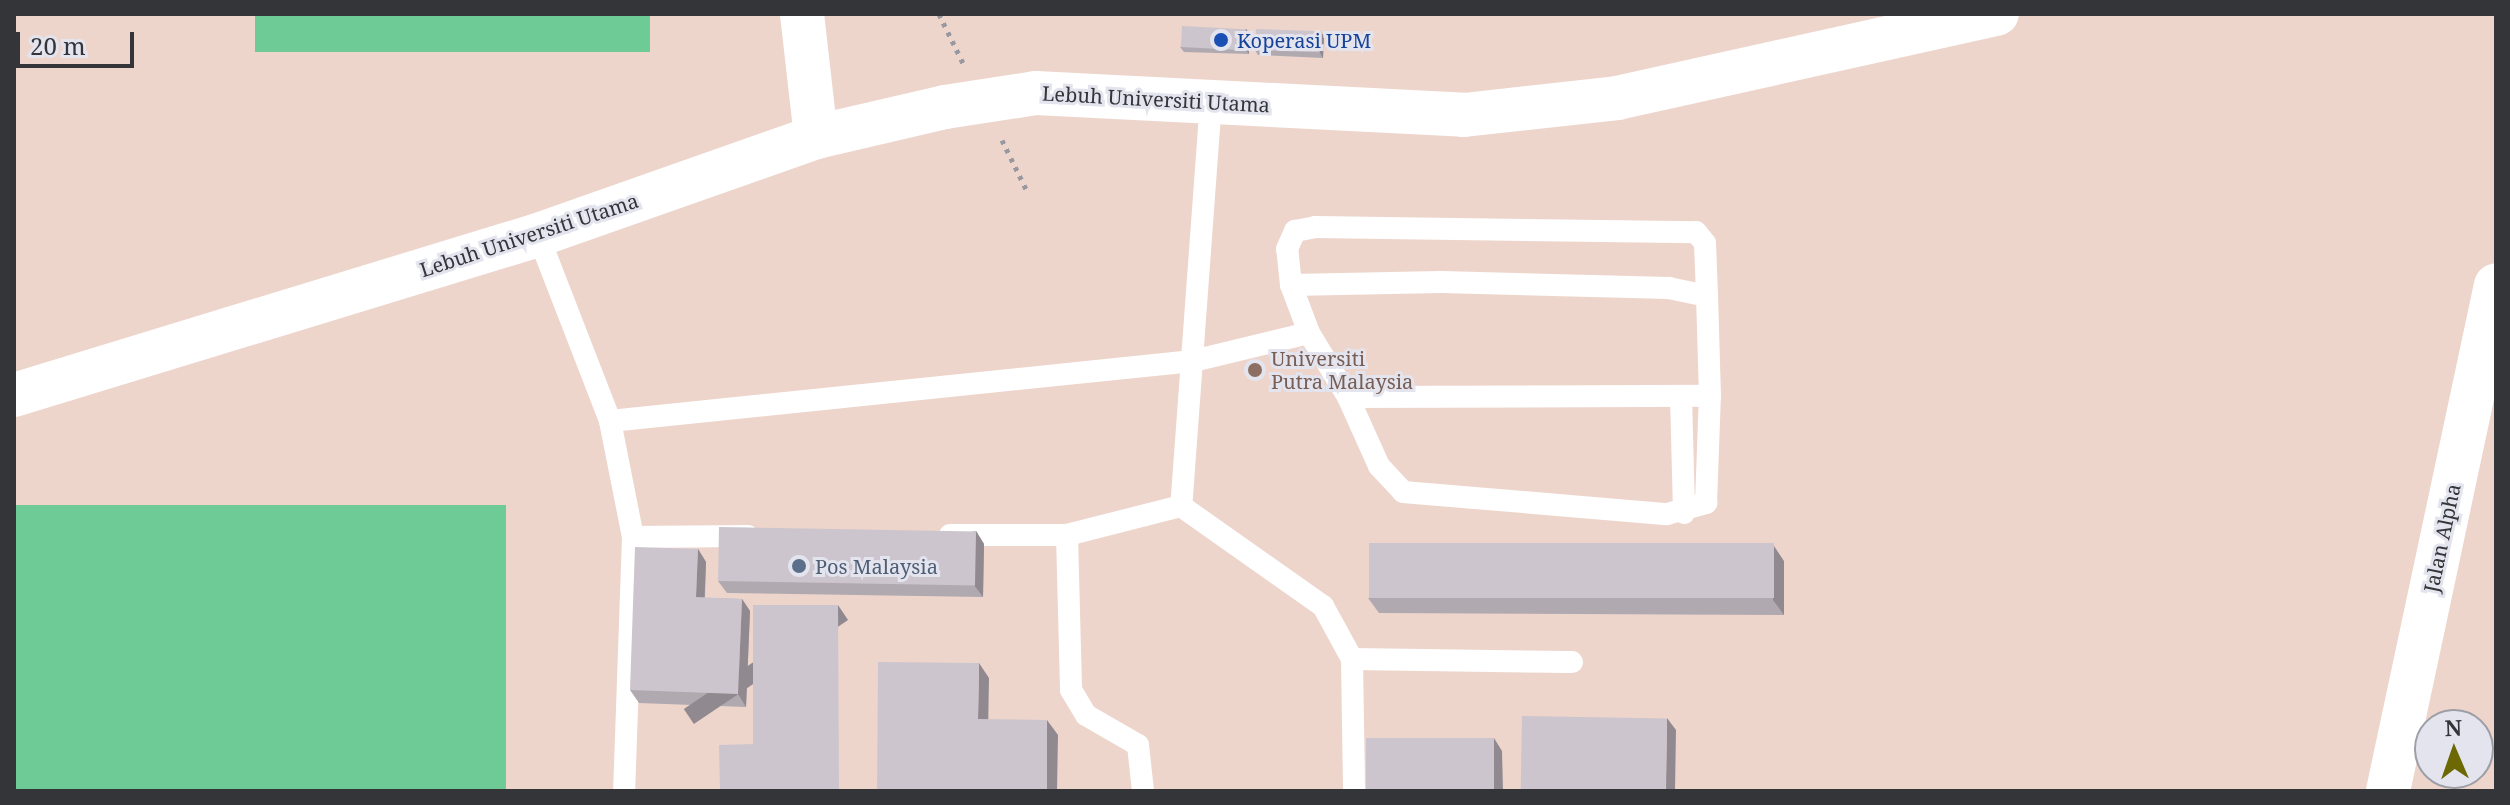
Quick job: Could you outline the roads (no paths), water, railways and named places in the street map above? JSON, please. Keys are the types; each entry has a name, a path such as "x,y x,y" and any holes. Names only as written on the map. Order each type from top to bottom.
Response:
{"street":[{"path":"802,14 816,137"},
{"name":"Lebuh Universiti Utama","path":"14,395 538,235 816,137 1036,93 1464,115 1617,98 1997,14"},
{"name":"Jalan Alpha","path":"2388,791 2496,285"}],"lane":[{"path":"1181,506 1211,101"},
{"path":"1315,227 1696,232 1705,243 1707,296 1710,396 1706,503 1684,513 1403,492 1379,466 1348,397 1309,333 1291,285 1287,249 1295,231 1315,227"},
{"path":"538,235 610,421 633,537 624,791"},
{"path":"1291,285 1472,283 1669,288 1707,296"},
{"path":"610,421 1193,361 1309,333"},
{"path":"1681,396 1684,513"},
{"path":"1348,397 1710,396"},
{"path":"928,535 1067,535 1181,506 1323,606 1352,659 1354,791"},
{"path":"1067,535 1071,690 1086,715 1138,745 1143,791"},
{"path":"633,537 772,536"},
{"path":"1352,659 1572,662"}],"place":[{"name":"Koperasi UPM","path":"1221,40"},
{"name":"Universiti Putra Malaysia","path":"1255,370"},
{"name":"Pos Malaysia","path":"799,566"}]}
